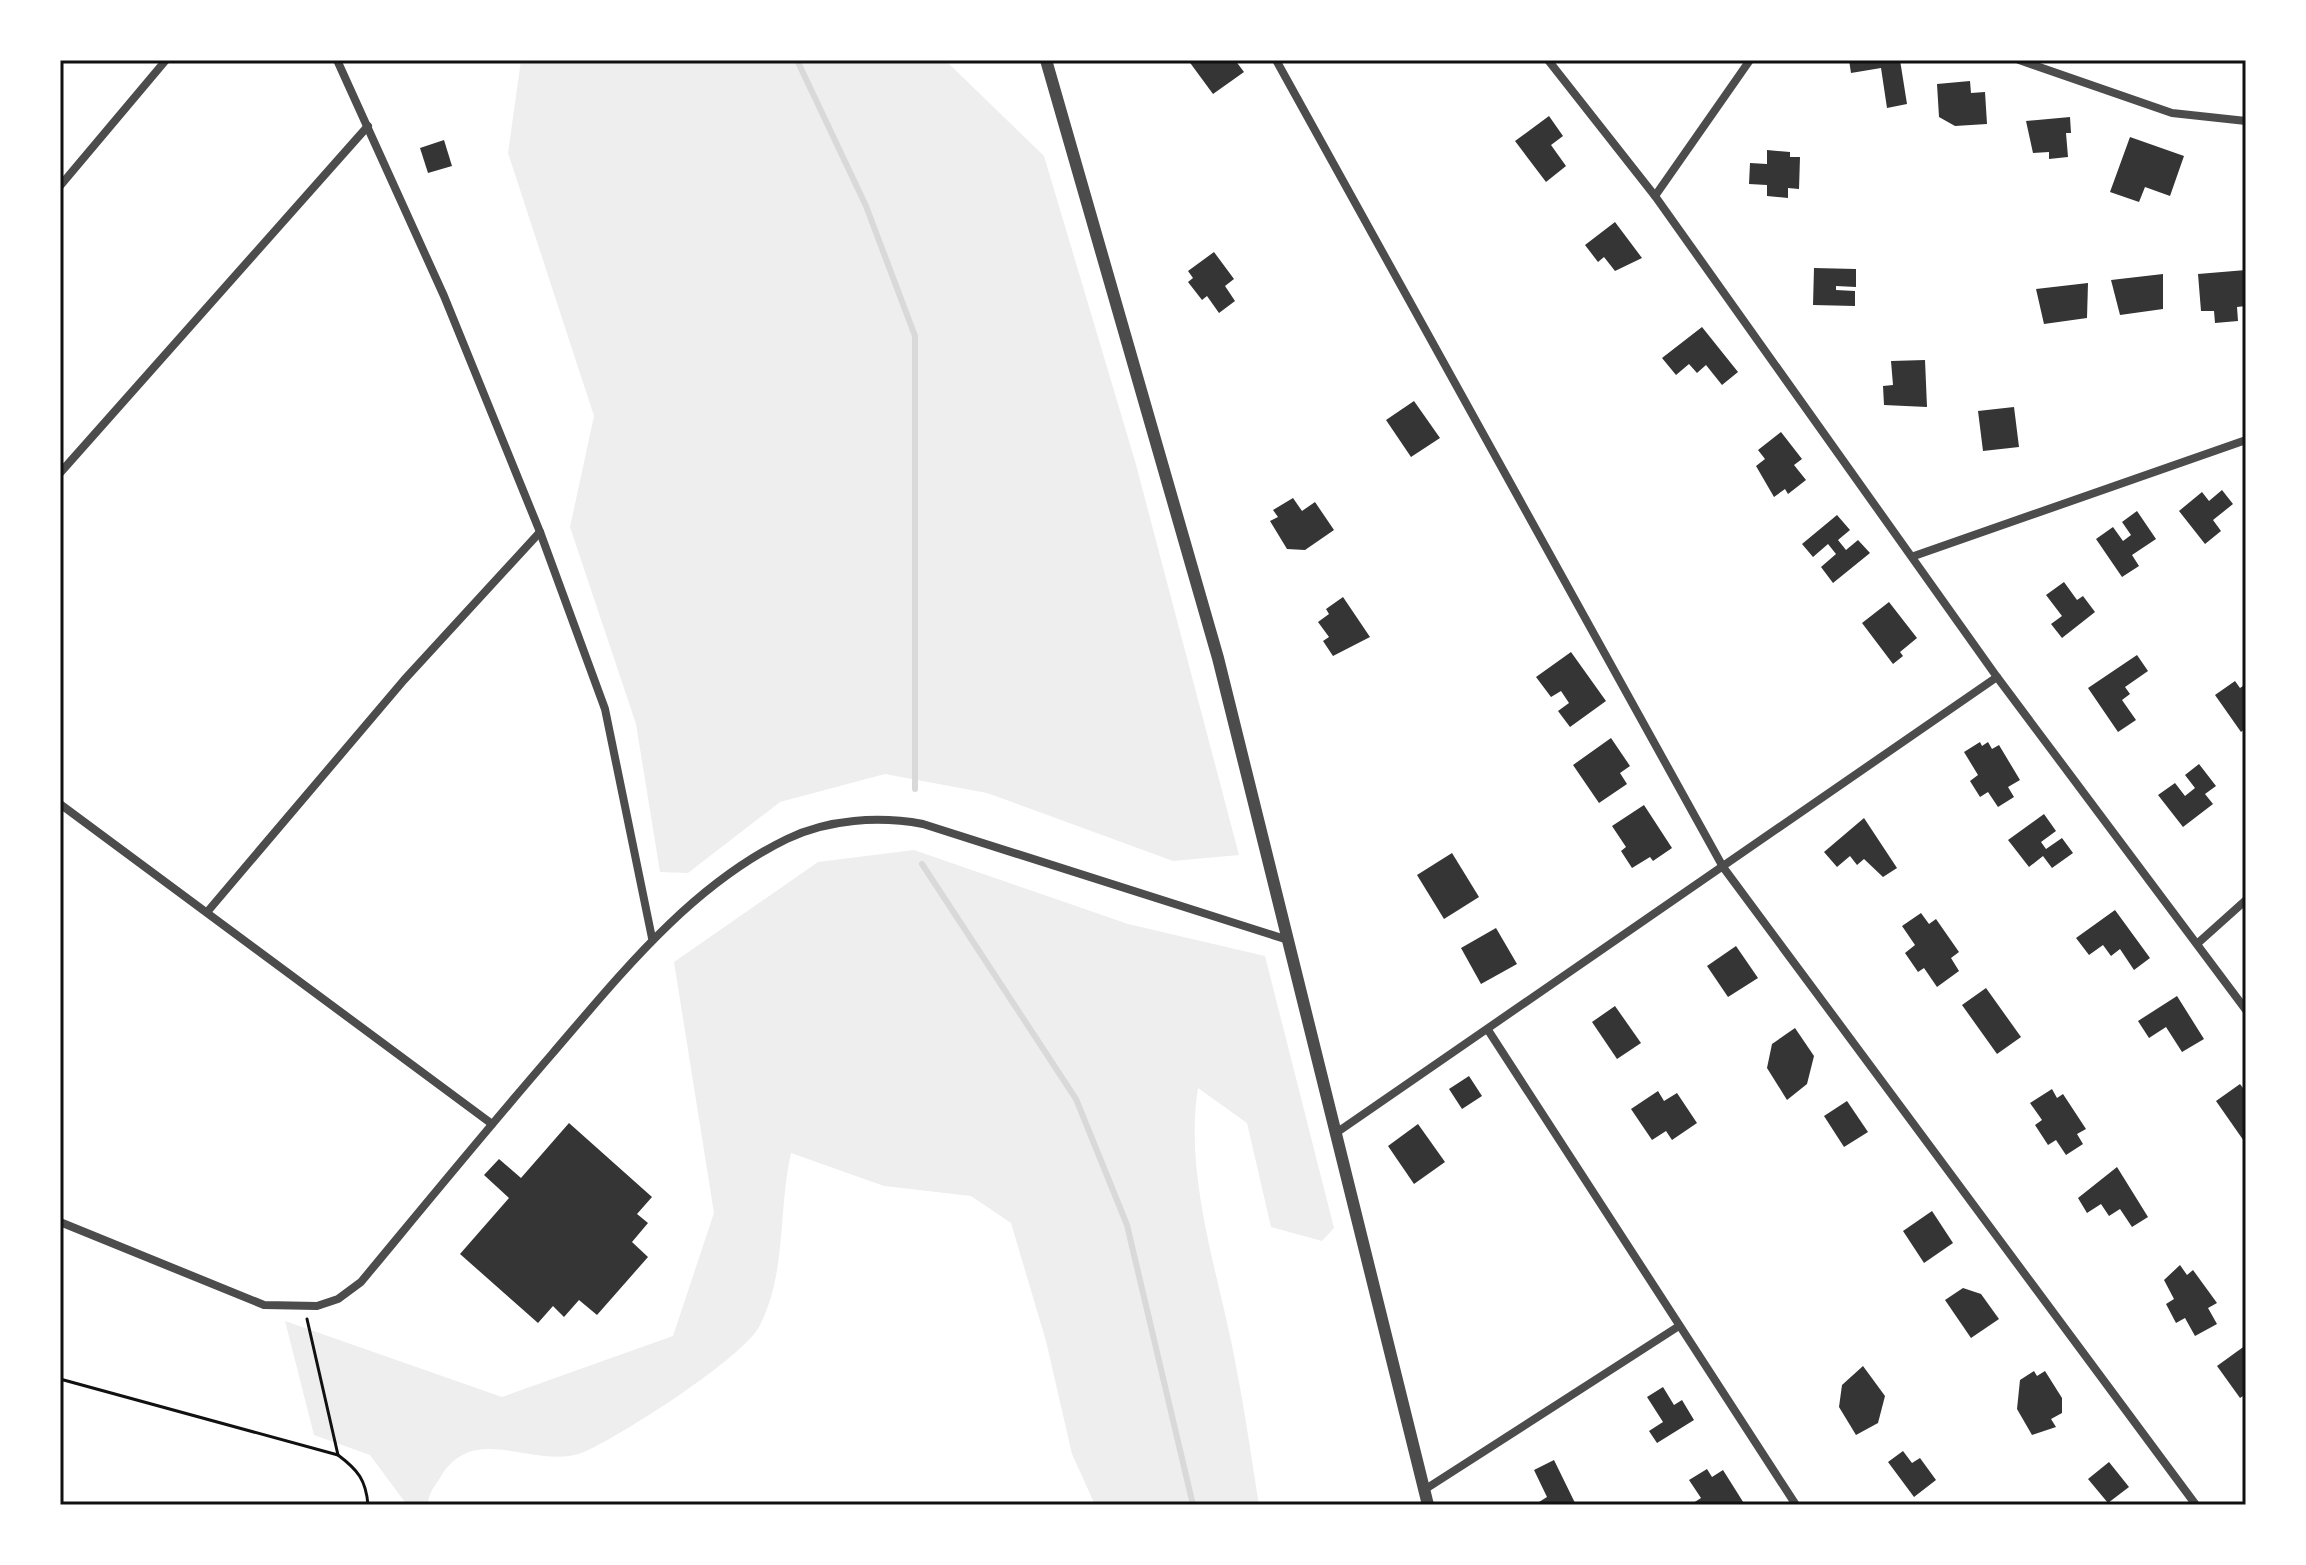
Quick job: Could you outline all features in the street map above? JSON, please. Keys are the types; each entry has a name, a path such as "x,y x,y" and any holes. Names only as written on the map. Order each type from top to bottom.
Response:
{"street":[{"path":"60,186 166,60"},
{"path":"337,60 444,296 540,532 605,709 652,938"},
{"path":"1046,60 1218,658 1285,939 1428,1505"},
{"path":"1276,60 1723,867 2196,1505"},
{"path":"1548,60 1655,196 1914,556 1997,677 2246,1010"},
{"path":"1655,196 1750,60"},
{"path":"2019,60 2172,113 2246,121"},
{"path":"60,473 368,126"},
{"path":"1914,556 2246,440"},
{"path":"208,911 404,680 540,532"},
{"path":"1336,1133 1997,677"},
{"path":"60,804 492,1124"},
{"path":"60,1222 264,1305 304,1307 338,1299 361,1282 652,938 750,861 789,838 829,826 878,820 923,824 1285,939"},
{"path":"2198,943 2246,900"},
{"path":"1488,1030 1796,1505"},
{"path":"1424,1490 1679,1326"}],"path":[{"path":"304,1307 338,1455"},
{"path":"60,1379 338,1455 355,1468 367,1484 368,1505"}],"shaded area":[{"path":"521,60 945,60 1044,156 1135,461 1239,855 1173,861 987,793 885,774 780,802 688,873 660,872 636,724 570,527 594,416 508,153"},
{"path":"914,850 1128,924 1265,956 1334,1228 1322,1241 1271,1227 1247,1123 1198,1088 1195,1149 1198,1181 1238,1378 1259,1505 1095,1505 1072,1454 1046,1341 1011,1223 971,1196 884,1186 791,1153 778,1262 769,1305 760,1325 750,1339 707,1375 601,1444 565,1456 488,1449 470,1452 454,1461 440,1478 430,1494 428,1505 407,1505 370,1455 314,1435 285,1321 502,1397 673,1336 714,1213 674,962 818,862"}],"building":[{"path":"1188,60 1235,60 1244,72 1213,94"},
{"path":"1849,60 1900,60 1907,104 1887,108 1881,68 1851,73"},
{"path":"1970,81 1971,93 1985,92 1987,124 1955,126 1939,117 1937,84"},
{"path":"1549,116 1563,136 1551,145 1566,166 1546,182 1515,141"},
{"path":"2070,117 2071,133 2066,133 2068,157 2049,159 2049,152 2033,153 2026,121"},
{"path":"2130,137 2184,156 2170,196 2145,187 2139,202 2110,192"},
{"path":"444,140 452,166 428,173 420,148"},
{"path":"1767,150 1790,152 1790,157 1800,157 1799,189 1788,188 1788,198 1767,196 1767,185 1749,184 1750,163 1767,164"},
{"path":"1615,222 1642,258 1615,271 1604,257 1598,262 1585,245"},
{"path":"1214,252 1234,279 1225,286 1235,301 1219,313 1207,296 1202,300 1188,282 1193,278 1188,271"},
{"path":"1814,268 1856,269 1856,287 1836,286 1836,290 1855,291 1855,306 1813,305"},
{"path":"2246,270 2246,306 2237,307 2238,321 2215,323 2214,311 2201,311 2198,274"},
{"path":"2163,274 2163,309 2120,315 2111,280"},
{"path":"2088,283 2087,318 2044,324 2036,289"},
{"path":"1702,327 1738,372 1722,385 1706,365 1697,373 1689,364 1676,375 1662,358"},
{"path":"1925,360 1927,407 1884,405 1883,386 1893,385 1891,361"},
{"path":"1414,401 1440,438 1411,457 1386,420"},
{"path":"2014,407 2019,447 1983,451 1978,411"},
{"path":"1781,432 1802,459 1794,465 1806,480 1788,494 1785,489 1774,497 1756,466 1765,459 1758,450"},
{"path":"2222,490 2233,504 2213,520 2221,531 2205,544 2179,511 2202,492 2209,501"},
{"path":"1293,498 1302,511 1315,502 1334,530 1305,550 1287,549 1270,521 1278,517 1273,510"},
{"path":"2137,511 2156,539 2132,555 2139,566 2122,577 2096,539 2113,527 2123,541 2131,535 2122,522"},
{"path":"1837,515 1850,530 1838,540 1846,550 1858,540 1870,553 1833,583 1821,567 1836,554 1828,544 1813,557 1802,544"},
{"path":"2064,582 2077,600 2083,596 2095,612 2062,638 2051,624 2062,616 2046,595"},
{"path":"1343,597 1370,637 1333,656 1323,641 1329,637 1318,622 1329,614 1326,609"},
{"path":"1889,602 1917,638 1900,652 1903,656 1893,664 1862,623"},
{"path":"1571,652 1606,701 1570,727 1558,711 1569,703 1561,691 1551,697 1536,677"},
{"path":"2137,655 2148,671 2125,687 2130,694 2122,700 2136,720 2118,732 2088,688"},
{"path":"2235,681 2240,688 2246,684 2246,728 2241,732 2215,695"},
{"path":"1611,738 1630,766 1620,773 1627,784 1599,803 1573,765"},
{"path":"1980,742 1982,746 1988,742 1992,749 1999,745 2020,780 2008,787 2014,797 1998,807 1988,792 1980,797 1970,781 1978,775 1964,752"},
{"path":"2199,764 2216,786 2205,794 2213,804 2183,827 2158,795 2175,783 2185,796 2195,788 2185,775"},
{"path":"1644,805 1672,848 1653,861 1650,857 1632,868 1621,851 1626,847 1612,826"},
{"path":"2044,814 2056,831 2041,842 2046,849 2062,838 2073,853 2052,868 2043,856 2029,867 2008,840"},
{"path":"1864,818 1897,868 1883,877 1864,859 1857,865 1850,856 1837,867 1824,852"},
{"path":"1452,853 1479,897 1444,919 1417,875"},
{"path":"2115,910 2150,958 2134,970 2120,949 2111,956 2103,945 2089,955 2076,938"},
{"path":"1921,913 1929,924 1936,919 1959,952 1951,958 1959,971 1937,987 1924,968 1918,972 1905,953 1915,945 1902,926"},
{"path":"1496,928 1517,964 1481,984 1461,948"},
{"path":"1736,946 1758,978 1728,997 1707,966"},
{"path":"1986,988 2021,1037 1997,1054 1962,1005"},
{"path":"2177,996 2204,1039 2182,1052 2166,1027 2149,1038 2138,1021"},
{"path":"1615,1006 1641,1043 1617,1059 1592,1022"},
{"path":"1795,1028 1814,1056 1807,1084 1787,1100 1767,1068 1772,1044"},
{"path":"1469,1076 1482,1096 1462,1109 1449,1089"},
{"path":"2240,1084 2246,1092 2246,1144 2216,1101"},
{"path":"2052,1089 2057,1098 2063,1094 2086,1129 2077,1134 2083,1144 2066,1155 2056,1140 2048,1145 2035,1125 2042,1120 2030,1103"},
{"path":"1658,1091 1664,1101 1677,1093 1697,1123 1672,1140 1666,1131 1652,1140 1631,1109"},
{"path":"1847,1101 1868,1132 1844,1147 1824,1116"},
{"path":"569,1123 652,1197 637,1214 648,1223 632,1242 648,1257 597,1315 579,1300 564,1317 553,1306 538,1323 460,1254 509,1198 484,1175 499,1159 521,1178"},
{"path":"1418,1124 1445,1162 1414,1184 1388,1146"},
{"path":"2117,1167 2148,1217 2132,1227 2120,1209 2109,1216 2101,1204 2087,1213 2078,1198"},
{"path":"1932,1211 1953,1243 1924,1263 1903,1231"},
{"path":"2180,1265 2187,1275 2193,1270 2217,1303 2208,1308 2217,1324 2195,1336 2185,1318 2176,1323 2166,1304 2174,1299 2164,1280"},
{"path":"1963,1288 1981,1294 1999,1319 1971,1338 1945,1300"},
{"path":"2246,1345 2246,1394 2240,1398 2217,1366"},
{"path":"1863,1366 1885,1396 1878,1423 1856,1435 1839,1407 1842,1385"},
{"path":"2034,1371 2037,1376 2045,1371 2062,1398 2062,1413 2051,1419 2056,1427 2032,1435 2017,1409 2020,1380"},
{"path":"1663,1387 1674,1405 1682,1400 1694,1420 1657,1443 1649,1431 1663,1422 1647,1397"},
{"path":"1903,1451 1912,1463 1920,1458 1936,1480 1914,1497 1888,1462"},
{"path":"1554,1460 1576,1505 1541,1505 1539,1502 1547,1497 1534,1470"},
{"path":"2109,1462 2129,1487 2108,1503 2088,1479"},
{"path":"1707,1469 1712,1477 1723,1470 1745,1505 1690,1505 1701,1498 1689,1480"}],"waterway":[{"path":"797,60 866,206 915,336 915,789"},
{"path":"922,864 1076,1099 1127,1225 1193,1505"}]}
